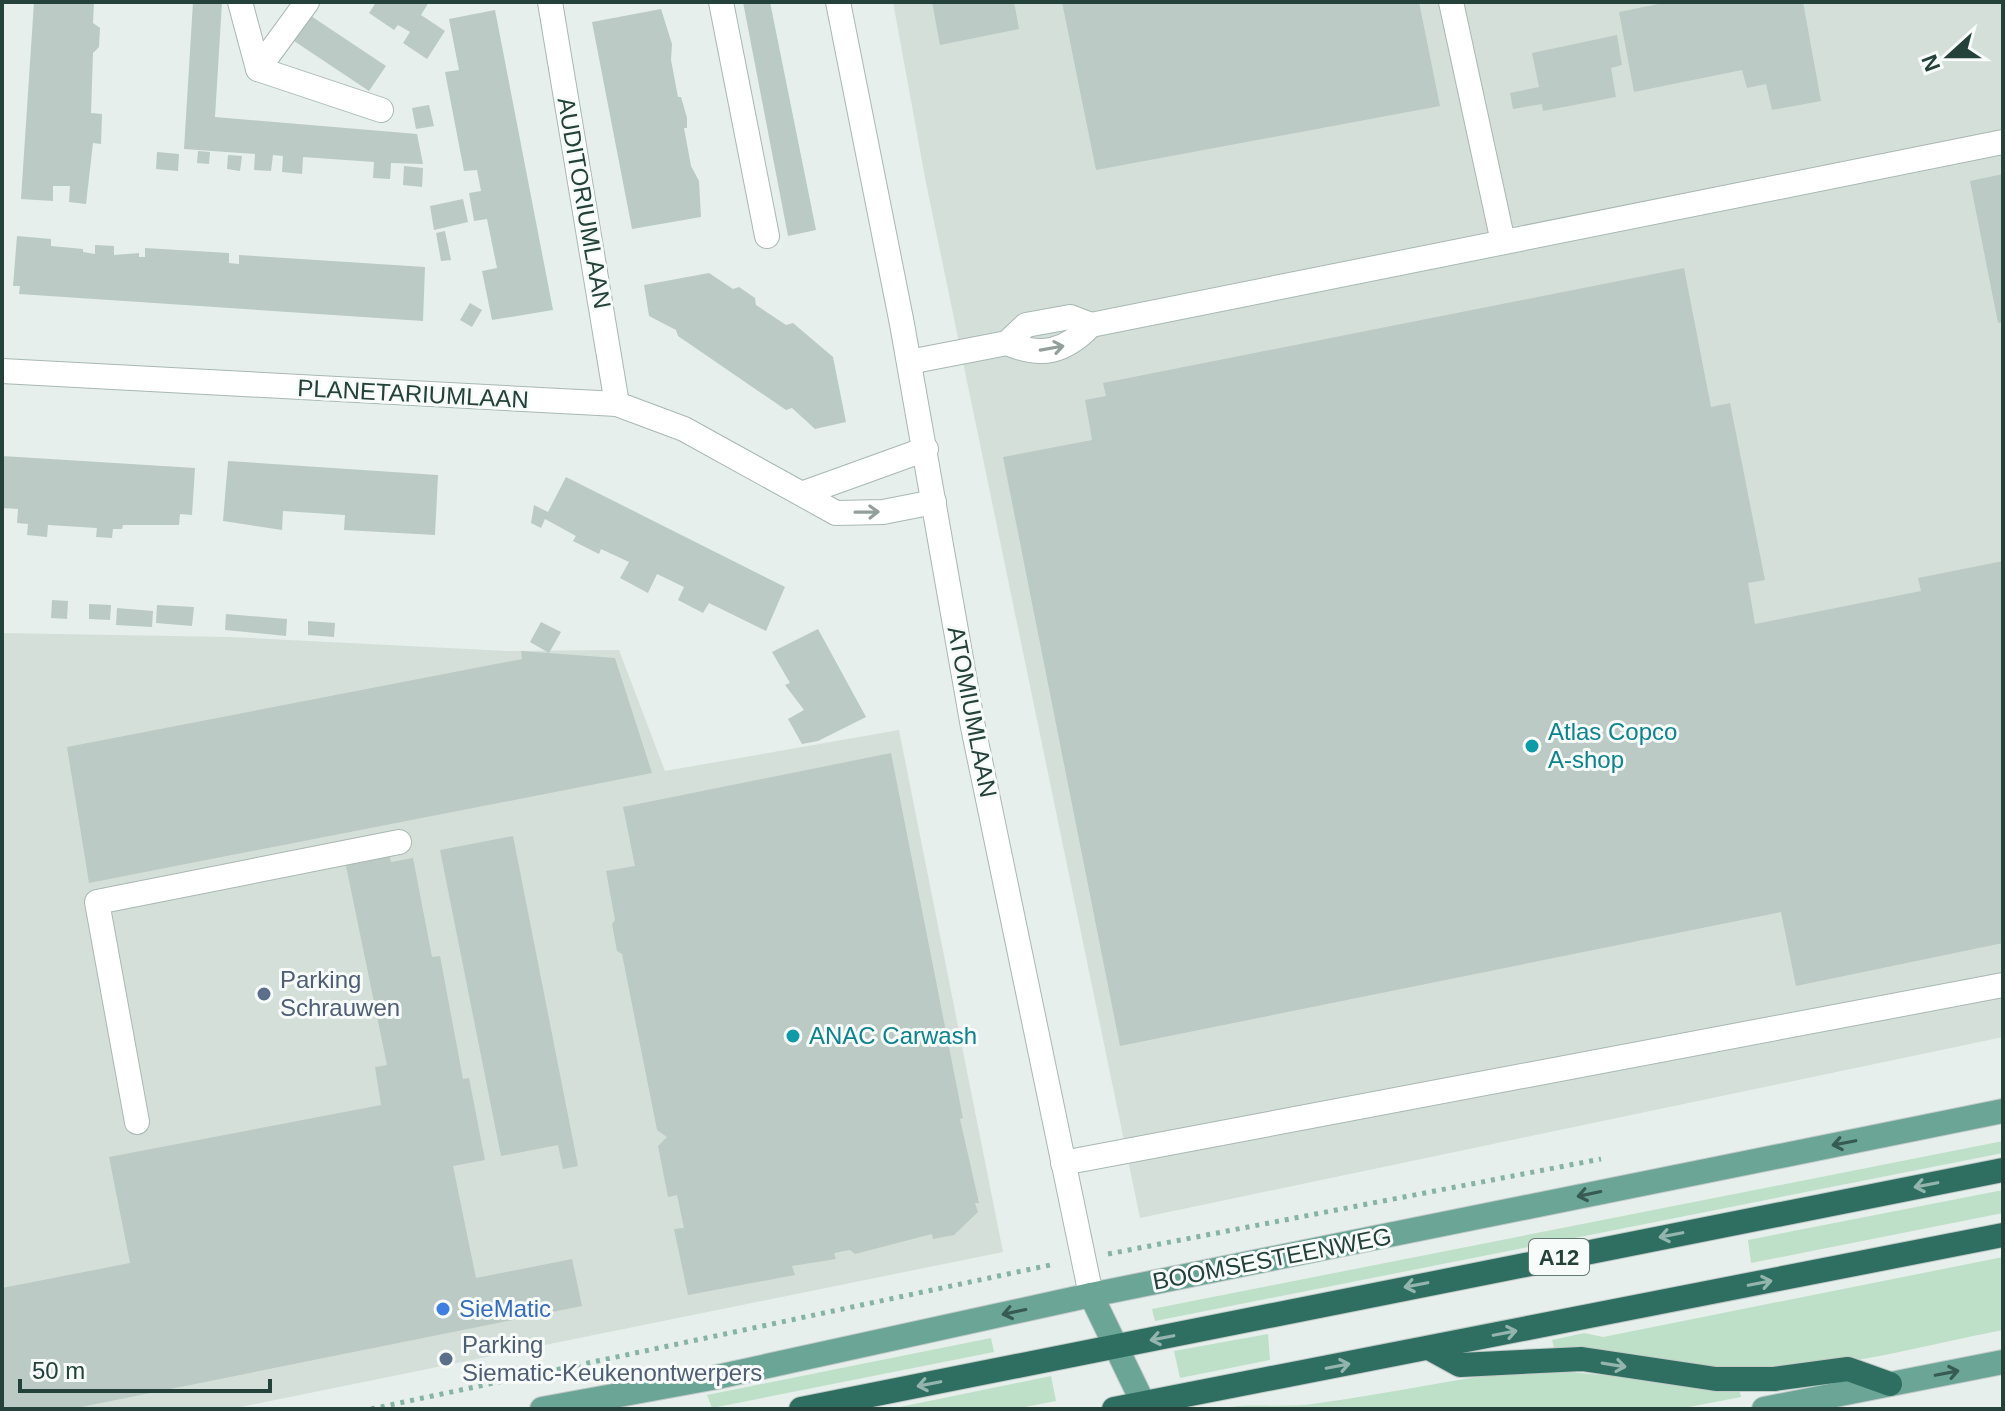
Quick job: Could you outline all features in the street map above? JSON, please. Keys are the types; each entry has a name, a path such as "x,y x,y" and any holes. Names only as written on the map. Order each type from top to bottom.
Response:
{"highway":[{"name":"A12","path":"801,1409 2003,1170"},
{"path":"1114,1409 1146,1406 2003,1235"},
{"path":"1429,1348 1460,1365 1582,1359 1716,1379 1774,1379 1848,1369 1890,1384"}],"main road":[{"name":"BOOMSESTEENWEG","path":"542,1409 717,1377 1091,1295 2003,1111"},
{"name":"ATOMIUMLAAN","path":"1091,1295 1146,1406"},
{"path":"1764,1409 2003,1362"}],"street":[{"path":"240,2 258,69"},
{"path":"258,69 307,2"},
{"name":"AUDITORIUMLAAN","path":"550,2 617,404"},
{"path":"721,2 767,236"},
{"name":"ATOMIUMLAAN","path":"838,2 926,449 973,727 1091,1295"},
{"path":"1451,2 1503,242"},
{"path":"258,69 381,110"},
{"path":"909,362 1007,343 1029,352 1071,345 1091,325 2003,142"},
{"name":"PLANETARIUMLAAN","path":"2,371 617,404 684,429 836,513 883,512 934,502"},
{"path":"804,493 926,449"},
{"path":"137,1122 97,902 399,842"},
{"path":"1063,1163 2003,985"}],"path":[{"path":"371,1409 1082,1259 1611,1158"}],"shaded area":[{"path":"893,2 2003,2 2003,1037 1140,1218 926,183"},
{"path":"2,633 229,637 508,651 619,650 665,771 899,730 1003,1252 230,1409 2,1409"}],"green space":[{"path":"2003,1141 2003,1153 1155,1321 1152,1309"},
{"path":"2003,1190 2003,1213 1751,1263 1748,1240"},
{"path":"2003,1257 2003,1330 1864,1359 1780,1370 1724,1370 1555,1351 1552,1340 1584,1333 1603,1337"},
{"path":"1268,1334 1270,1360 1180,1378 1174,1351"},
{"path":"991,1338 994,1352 712,1408 707,1395"},
{"path":"1537,1369 1739,1388 1741,1397 1679,1409 1216,1409 1306,1405"},
{"path":"1051,1376 1056,1401 1015,1409 890,1409"}],"building":[{"path":"34,2 94,2 93,23 100,28 99,47 93,53 91,113 102,114 101,144 93,143 86,204 69,202 70,186 53,186 53,201 21,199"},
{"path":"193,2 222,2 215,117 417,134 423,164 391,163 390,179 373,178 374,162 303,157 302,174 282,172 283,156 273,155 271,171 254,170 255,154 184,149"},
{"path":"373,2 429,2 421,15 445,31 427,59 403,43 410,32 398,25 394,30 369,13 375,4"},
{"path":"743,2 770,2 816,230 788,236"},
{"path":"932,2 1014,2 1019,29 940,45"},
{"path":"1062,2 1419,2 1440,106 1096,170"},
{"path":"1668,2 1803,2 1821,101 1772,110 1766,84 1747,88 1742,70 1634,92 1619,12"},
{"path":"661,9 672,44 671,60 678,97 681,97 687,118 687,128 684,128 691,166 699,181 701,217 632,229 592,22"},
{"path":"495,10 553,310 492,320 482,271 497,268 487,219 474,221 469,193 481,191 477,170 464,171 445,72 459,70 449,19"},
{"path":"311,16 386,66 369,91 294,41"},
{"path":"1617,35 1622,65 1611,68 1616,97 1543,111 1542,104 1513,109 1510,93 1539,87 1532,53"},
{"path":"429,105 434,126 416,129 412,108"},
{"path":"198,151 210,152 209,164 197,163"},
{"path":"157,152 179,154 178,171 156,169"},
{"path":"228,155 242,156 240,171 227,169"},
{"path":"404,166 423,168 422,187 403,185"},
{"path":"2003,174 2003,322 1998,323 1970,181"},
{"path":"463,199 468,222 434,230 430,206"},
{"path":"445,231 451,260 441,261 436,233"},
{"path":"17,236 51,239 51,246 83,249 83,252 95,254 95,245 114,246 114,255 139,253 139,257 145,257 145,248 229,253 229,263 239,264 239,255 425,267 423,321 19,294 20,286 13,286"},
{"name":"Atlas Copco A-shop","path":"1684,268 1711,407 1730,403 1765,580 1748,583 1755,624 1921,591 1918,578 2003,561 2003,943 1796,986 1781,912 1120,1046 1003,457 1092,440 1085,400 1106,396 1103,383"},
{"path":"709,273 733,289 739,287 755,298 756,305 786,325 793,323 833,357 846,422 815,429 792,408 786,410 678,336 676,330 649,316 644,285"},
{"path":"470,303 482,310 472,327 460,320"},
{"path":"2,456 195,468 192,515 180,514 179,525 123,525 122,529 113,529 112,538 96,537 97,528 48,525 47,537 27,535 28,524 17,523 18,509 2,508"},
{"path":"228,461 438,475 435,535 344,530 345,515 283,511 282,530 223,521"},
{"path":"566,477 785,587 766,631 709,603 703,613 678,600 684,587 657,574 648,593 620,578 629,562 601,549 599,554 573,541 576,536 545,519 541,528 531,523 534,505 548,512"},
{"path":"52,600 68,601 67,619 51,618"},
{"path":"89,604 111,605 110,620 89,619"},
{"path":"157,605 194,607 192,626 156,623"},
{"path":"117,608 153,611 152,627 116,625"},
{"path":"226,614 287,619 286,636 225,630"},
{"path":"308,621 335,623 334,637 308,635"},
{"path":"541,622 561,632 549,653 530,642"},
{"path":"818,629 866,717 818,741 802,744 788,719 804,710 785,685 790,683 772,652"},
{"path":"521,651 615,658 652,773 89,883 67,747 522,659"},
{"name":"ANAC Carwash","path":"891,753 963,1118 960,1119 979,1203 975,1203 978,1212 954,1235 933,1239 932,1234 855,1254 850,1250 834,1253 836,1259 792,1266 795,1275 688,1295 674,1229 684,1228 677,1195 668,1197 658,1146 667,1137 657,1130 622,954 617,951 612,924 615,920 606,871 635,866 623,807"},
{"path":"513,836 578,1166 563,1169 558,1145 501,1156 440,850"},
{"path":"389,853 391,862 413,858 432,957 440,956 463,1079 469,1078 485,1160 453,1166 476,1278 572,1259 582,1306 71,1409 2,1409 2,1288 130,1263 109,1157 381,1105 375,1067 387,1065 345,861"}],"place":[{"name":"Atlas Copco A-shop","path":"1532,746"},
{"name":"Parking Schrauwen","path":"264,994"},
{"name":"ANAC Carwash","path":"793,1036"},
{"name":"SieMatic","path":"443,1309"},
{"name":"Parking Siematic-Keukenontwerpers","path":"446,1359"}]}
